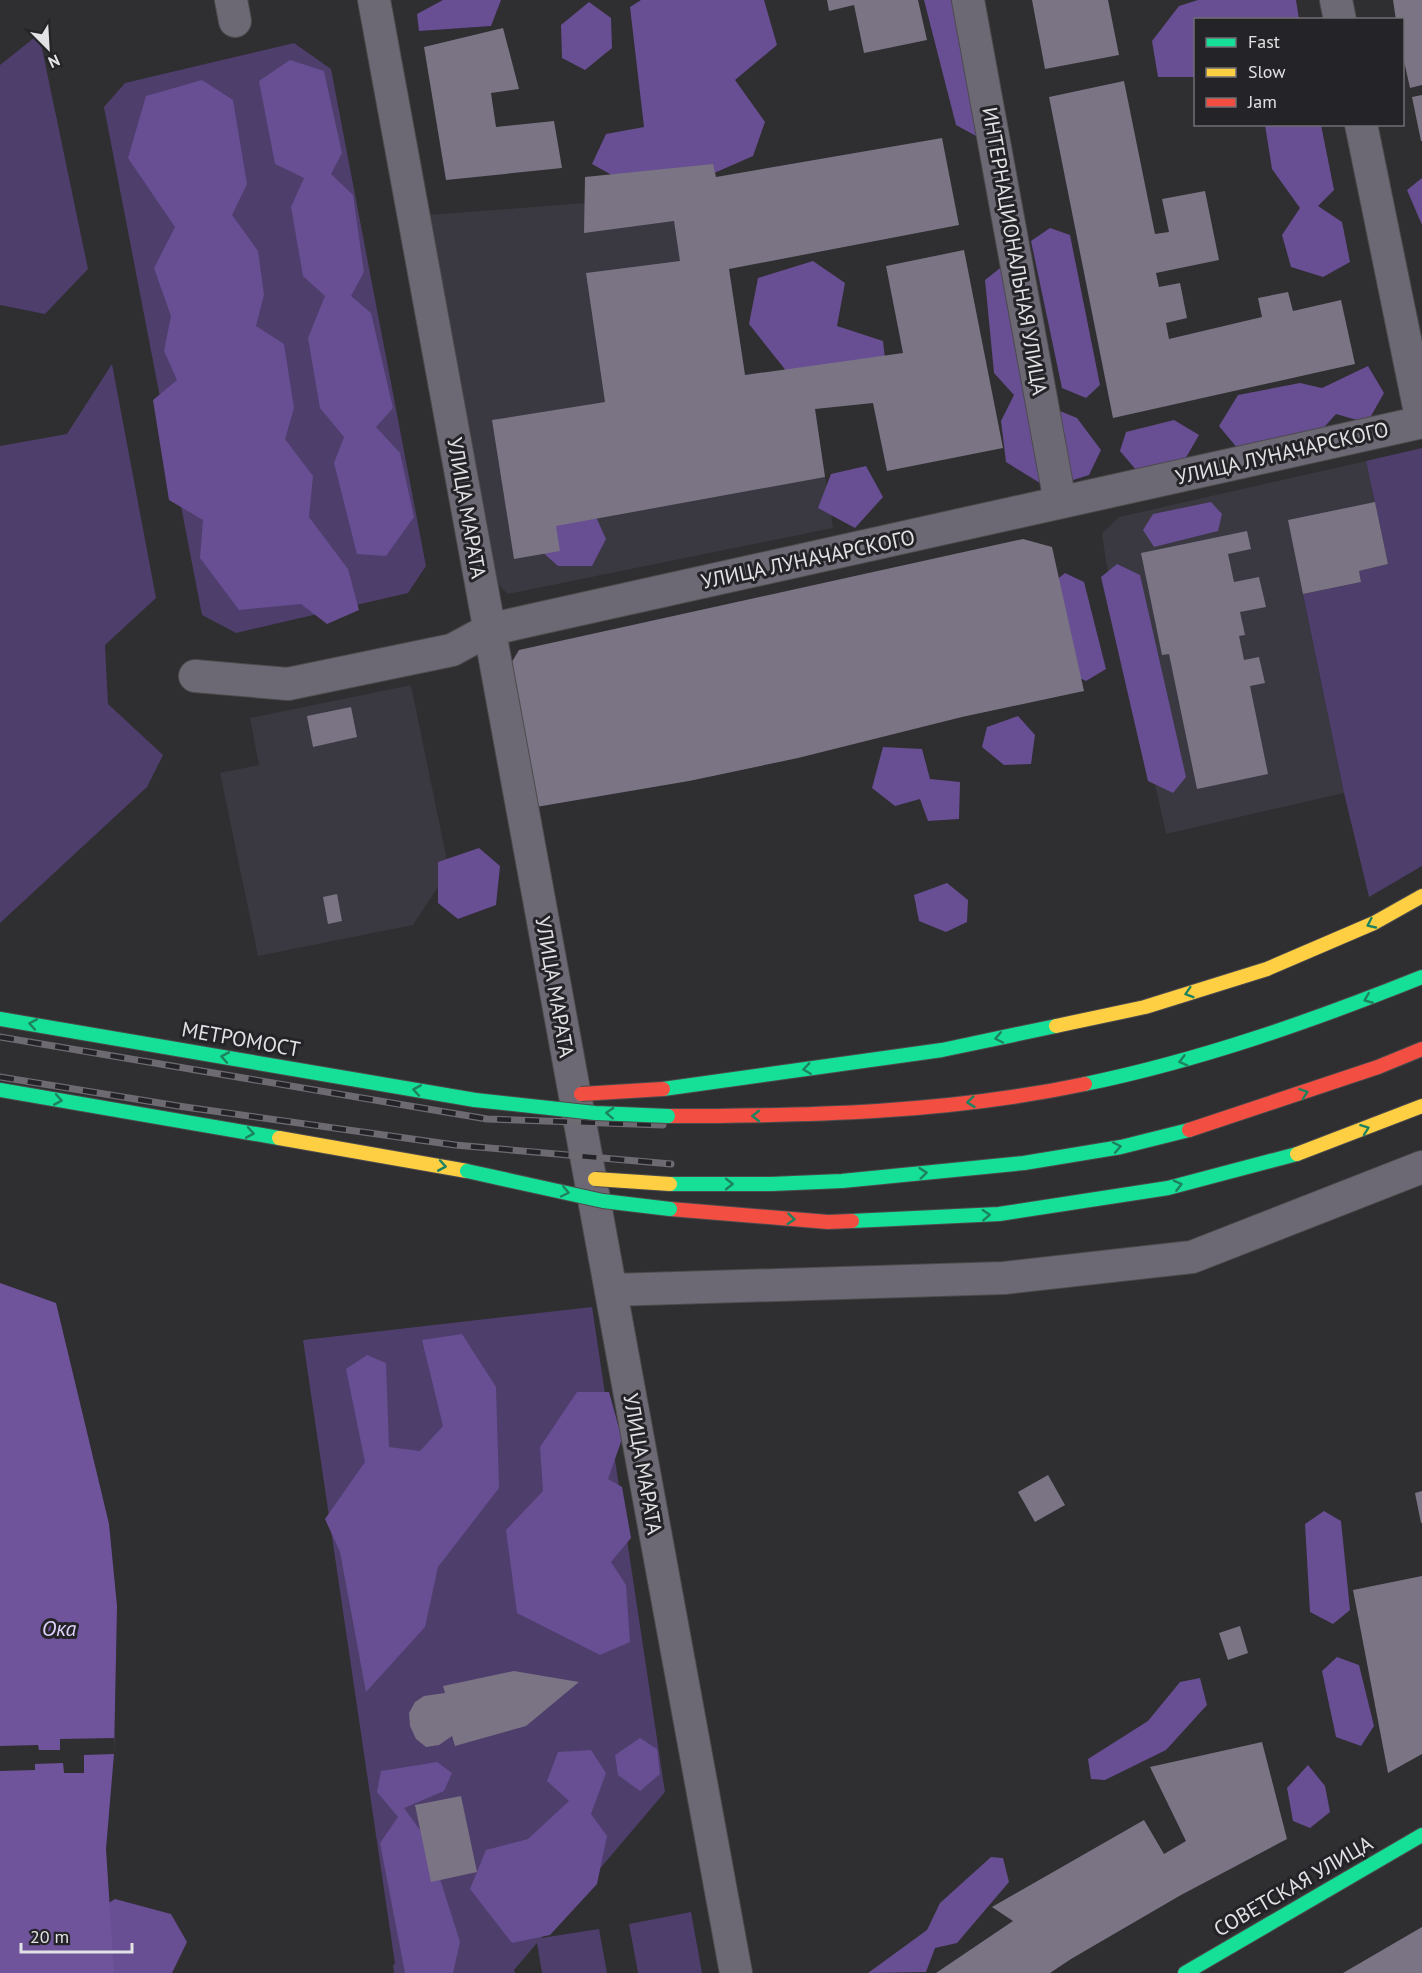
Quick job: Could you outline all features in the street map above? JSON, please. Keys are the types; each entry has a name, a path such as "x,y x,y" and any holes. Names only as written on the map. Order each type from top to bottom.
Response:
{"main road":[{"path":"475,1100 663,1089 942,1050 1145,1007 1267,969 1374,923 1422,896"},
{"path":"475,1100 596,1113 668,1116 835,1114 1009,1098 1087,1084 1184,1061 1271,1034 1356,1004 1422,977"},
{"name":"МЕТРОМОСТ","path":"0,1019 475,1100"},
{"path":"467,1170 670,1184 771,1184 842,1181 1024,1162 1121,1147 1198,1128 1357,1075 1422,1049"},
{"path":"0,1090 467,1170 603,1201 828,1222 999,1214 1168,1188 1291,1156 1422,1106"},
{"name":"СОВЕТСКАЯ УЛИЦА","path":"1185,1973 1422,1835"}],"street":[{"name":"УЛИЦА МАРАТА","path":"374,0 736,1973"},
{"name":"ИНТЕРНАЦИОНАЛЬНАЯ УЛИЦА","path":"968,0 1060,502"},
{"path":"1336,0 1340,18"},
{"path":"1361,126 1422,422"},
{"name":"УЛИЦА ЛУНАЧАРСКОГО","path":"195,676 288,684 452,650 489,630 1422,422"},
{"path":"610,1290 1004,1278 1192,1257 1422,1167"}],"shaded area":[{"path":"443,0 501,0 491,26 419,31 417,14"},
{"path":"641,0 764,0 777,45 735,80 765,122 753,156 655,199 592,164 606,134 644,127 630,7"},
{"path":"924,0 963,0 988,119 976,136 956,125"},
{"path":"1198,0 1296,0 1299,18 1194,18 1194,77 1158,77 1152,41 1179,6"},
{"path":"589,2 611,18 612,48 585,70 562,58 561,25"},
{"path":"39,34 88,269 45,314 0,305 0,65"},
{"path":"294,43 331,69 426,566 408,593 236,633 202,615 104,107 125,83"},
{"path":"290,60 324,71 342,153 331,174 353,195 364,272 351,296 371,313 393,408 376,427 400,453 414,517 386,556 357,554 334,463 344,437 320,408 308,338 325,296 303,276 291,207 304,178 275,164 259,81"},
{"path":"202,80 233,100 247,184 232,215 258,251 264,295 256,326 284,344 294,408 285,439 313,476 309,517 348,569 359,610 327,624 301,604 239,610 200,558 203,520 169,500 153,400 177,380 164,351 171,316 154,268 175,227 128,158 146,96"},
{"path":"1265,126 1321,126 1334,190 1318,206 1342,222 1350,262 1323,277 1291,267 1282,235 1300,208 1272,169"},
{"path":"713,164 752,419 815,409 833,528 508,594 493,580 429,215 584,203"},
{"path":"1422,178 1422,225 1407,190"},
{"path":"1050,228 1070,235 1100,385 1086,398 1062,388 1031,241"},
{"path":"813,261 845,283 837,326 883,341 888,386 791,377 749,324 758,278"},
{"path":"1004,265 1028,398 1077,418 1101,450 1089,475 1048,488 1006,462 1001,421 1014,395 994,373 985,280"},
{"path":"112,364 156,598 105,645 108,704 163,755 147,787 0,923 0,446 67,434"},
{"path":"1368,366 1384,393 1367,423 1336,414 1318,434 1243,455 1219,426 1238,395 1300,383 1322,388"},
{"path":"1174,420 1199,435 1184,461 1137,471 1120,451 1126,432"},
{"path":"1422,448 1422,866 1369,897 1344,793 1303,594 1361,582 1359,571 1388,564 1366,461"},
{"path":"1366,461 1388,564 1361,582 1303,594 1344,793 1166,834 1106,562 1102,533 1119,517"},
{"path":"866,466 883,497 855,528 818,508 831,474"},
{"path":"1211,502 1222,514 1218,531 1154,547 1143,530 1153,514"},
{"path":"592,508 606,539 592,566 558,566 540,550 548,517"},
{"path":"1117,564 1140,575 1186,777 1173,793 1148,781 1101,577"},
{"path":"1065,573 1084,582 1106,669 1086,681 1063,670 1045,589"},
{"path":"411,685 449,870 413,925 258,956 220,773 259,765 250,718"},
{"path":"1018,716 1035,735 1031,764 1004,765 982,747 987,727"},
{"path":"883,747 922,749 930,779 960,782 959,819 928,821 920,799 895,806 872,788"},
{"path":"479,848 500,866 496,905 458,919 438,903 438,862"},
{"path":"947,883 968,900 967,922 946,932 919,921 914,895"},
{"path":"592,1307 665,1792 541,1938 599,1929 607,1973 542,1973 537,1943 514,1970 515,1973 394,1973 393,1965 395,1964 303,1340"},
{"path":"462,1334 496,1387 499,1488 438,1567 425,1627 366,1692 340,1552 325,1519 365,1462 346,1369 367,1355 386,1363 389,1447 420,1451 443,1426 422,1340"},
{"path":"577,1392 609,1392 622,1439 608,1479 622,1487 631,1538 611,1562 626,1585 630,1642 600,1655 517,1613 506,1530 543,1491 540,1447"},
{"path":"1324,1511 1341,1521 1350,1610 1333,1624 1310,1612 1305,1524"},
{"path":"1337,1657 1359,1665 1374,1726 1361,1746 1336,1737 1322,1671"},
{"path":"1200,1678 1207,1705 1166,1750 1105,1780 1091,1779 1088,1759 1148,1721 1180,1682"},
{"path":"640,1738 657,1749 660,1774 640,1791 618,1775 615,1755"},
{"path":"591,1750 606,1773 591,1814 607,1836 597,1884 550,1935 512,1943 470,1889 486,1850 528,1839 569,1801 547,1781 558,1752"},
{"path":"437,1762 452,1773 444,1791 404,1808 428,1841 460,1942 453,1973 405,1973 380,1843 398,1817 377,1792 381,1771"},
{"path":"1308,1765 1325,1786 1330,1812 1310,1828 1293,1821 1287,1788"},
{"path":"991,1857 1003,1858 1009,1882 957,1943 935,1948 926,1972 868,1973 927,1930 940,1903"},
{"path":"115,1899 171,1914 187,1942 172,1973 71,1973 70,1926"},
{"path":"691,1912 702,1973 638,1973 629,1924"}],"water":[{"name":"Ока","path":"0,1283 56,1303 109,1524 117,1606 114,1754 106,1849 114,1973 0,1973"}],"pier":[{"path":"114,1738 114,1754 84,1755 84,1773 64,1773 63,1763 35,1764 35,1770 0,1771 0,1746 38,1745 39,1750 60,1750 60,1739"}],"building":[{"path":"827,0 918,0 927,40 864,53 854,5 829,11"},
{"path":"1032,0 1108,0 1119,55 1045,69"},
{"path":"1393,0 1422,0 1422,85 1410,88 1404,61 1404,18 1396,18"},
{"path":"503,28 519,89 491,93 496,127 554,121 562,168 446,180 424,47"},
{"path":"1124,81 1155,234 1169,232 1162,199 1205,191 1219,260 1156,273 1159,287 1180,283 1187,318 1166,323 1169,339 1262,317 1258,298 1288,292 1293,311 1341,300 1355,364 1113,418 1049,97"},
{"path":"1422,95 1422,141 1421,141 1412,97"},
{"path":"942,138 959,225 729,269 745,375 903,353 886,266 964,250 1003,448 887,471 873,403 815,409 825,477 556,526 560,551 514,559 492,420 605,402 586,273 680,261 674,221 584,233 585,177 713,164 716,177"},
{"path":"1375,502 1388,564 1359,571 1361,582 1303,594 1288,520"},
{"path":"1247,531 1251,549 1228,554 1234,582 1259,577 1266,607 1240,612 1245,635 1239,636 1244,660 1259,657 1265,683 1250,686 1268,774 1197,789 1169,654 1162,655 1141,553"},
{"path":"1023,539 1052,547 1084,691 962,717 798,758 689,781 536,807 510,665 519,650"},
{"path":"351,707 357,737 313,747 307,716"},
{"path":"337,894 342,921 328,924 323,897"},
{"path":"1048,1475 1065,1505 1035,1522 1018,1492"},
{"path":"1422,1491 1422,1523 1421,1523 1415,1493"},
{"path":"1422,1576 1422,1754 1388,1773 1353,1590"},
{"path":"1240,1626 1248,1653 1228,1660 1219,1633"},
{"path":"514,1671 579,1682 526,1726 455,1746 452,1736 439,1745 426,1747 416,1739 410,1726 409,1713 415,1702 424,1696 445,1693 443,1686"},
{"path":"1262,1742 1287,1839 1181,1895 1050,1973 936,1973 1013,1921 992,1907 1144,1820 1164,1854 1186,1841 1150,1767"},
{"path":"461,1796 477,1872 431,1882 415,1805"},
{"path":"1422,1927 1422,1973 1343,1973"}],"railway":[{"path":"0,1037 487,1119 663,1125"},
{"path":"0,1077 178,1106 455,1145 671,1164"}],"traffic: fast":[{"path":"1085,1084 1171,1063 1256,1038 1422,977"},
{"path":"0,1019 475,1100"},
{"path":"663,1089 942,1050 1056,1026"},
{"path":"0,1090 279,1138"},
{"path":"475,1100 595,1113 668,1116"},
{"path":"670,1184 842,1181 1024,1163 1121,1147 1189,1130"},
{"path":"852,1221 999,1214 1168,1188 1297,1154"},
{"path":"467,1171 603,1201 670,1209"},
{"path":"1185,1973 1422,1835"}],"traffic: slow":[{"path":"1056,1026 1145,1007 1267,969 1374,923 1422,896"},
{"path":"1297,1154 1422,1106"},
{"path":"279,1138 467,1171"},
{"path":"595,1179 670,1184"}],"traffic: jam":[{"path":"1189,1130 1378,1067 1422,1049"},
{"path":"668,1116 878,1111 982,1101 1085,1084"},
{"path":"581,1094 663,1089"},
{"path":"670,1209 828,1222 852,1221"}]}
